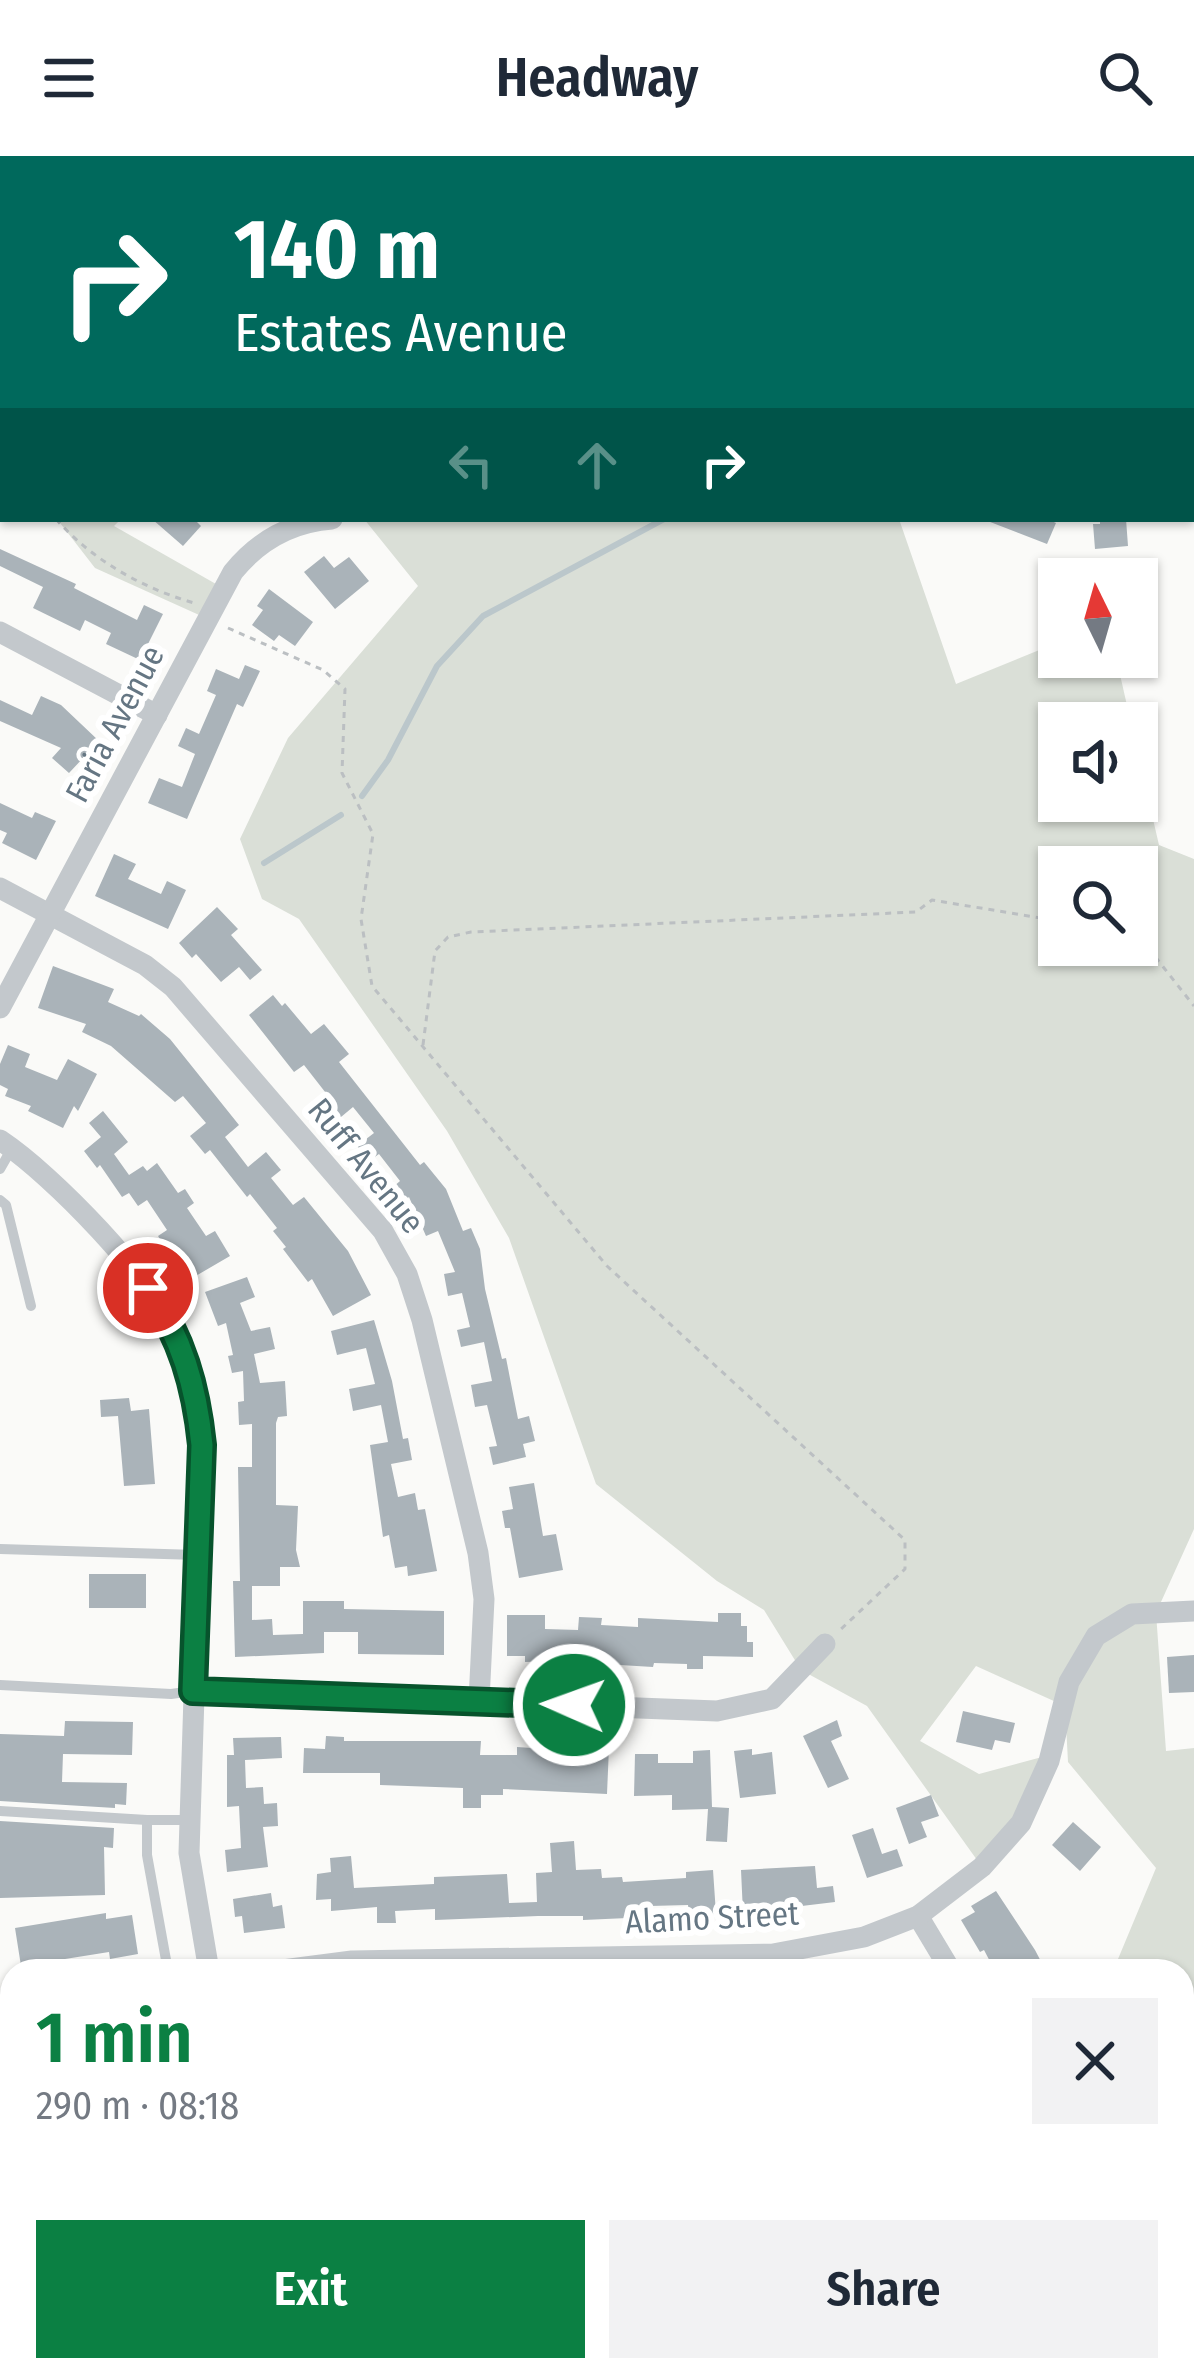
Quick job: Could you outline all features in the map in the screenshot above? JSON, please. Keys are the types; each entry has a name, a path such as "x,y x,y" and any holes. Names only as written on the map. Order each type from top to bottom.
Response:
{"street":[{"name":"Faria Avenue","path":"0,1008 244,559 276,535 305,522"},
{"path":"0,632 157,715"},
{"name":"Ruff Avenue","path":"0,889 145,965 173,987 383,1231 407,1274 478,1552 484,1600 479,1701"},
{"path":"6,1144 48,1176 148,1288 176,1334 194,1386 202,1445 189,1853 207,1959"},
{"name":"Alamo Street","path":"472,1959 773,1954 864,1937 918,1916 982,1867 1021,1823 1049,1760 1069,1682 1096,1636 1132,1614 1194,1611"},
{"path":"193,1691 717,1711 772,1699 825,1643"},
{"path":"918,1916 943,1959"}],"lane":[{"path":"0,1169 6,1144"},
{"path":"0,1200 6,1205 31,1306"},
{"path":"0,1549 197,1555"},
{"path":"0,1685 171,1694 193,1691"},
{"path":"0,1811 190,1820"},
{"path":"147,1820 147,1855 166,1959"}],"path":[{"path":"59,522 92,552 148,587 323,670 345,689 342,773 373,834 362,919 372,986 607,1265 905,1540 905,1569 825,1643"},
{"path":"423,1047 435,951 448,937 471,932 916,912 932,900 1038,918"},
{"path":"1158,961 1194,1006"}],"shaded area":[{"path":"59,522 118,522 114,526 223,588 208,619 95,568"},
{"path":"366,522 900,522 956,684 1038,651 1038,678 1121,678 1126,702 1038,702 1038,822 1154,822 1159,845 1194,859 1194,1529 1156,1613 1166,1751 1194,1748 1194,1959 1118,1959 1156,1868 1068,1762 1065,1706 976,1666 920,1741 979,1774 1042,1757 1021,1823 982,1867 867,1706 801,1670 764,1610 717,1581 596,1484 509,1238 447,1131 299,919 262,899 240,839 288,738 418,586"}],"building":[{"path":"155,522 197,522 201,526 183,546"},
{"path":"990,522 1054,522 1047,544"},
{"path":"1126,522 1128,546 1095,549 1093,524"},
{"path":"0,549 76,584 74,588 137,620 144,605 163,614 140,660 106,644 111,633 85,620 80,631 33,608 43,587 0,566"},
{"path":"324,556 334,568 349,557 369,581 335,609 304,572"},
{"path":"269,589 313,622 295,646 279,635 274,641 252,625"},
{"path":"245,665 260,671 243,707 237,704 187,819 148,803 159,778 182,787 195,754 178,746 186,728 199,734 216,695 207,691 216,669 239,679"},
{"path":"41,696 61,705 99,741 69,773 52,758 61,748 0,721 0,700 32,715"},
{"path":"0,803 32,818 35,812 56,821 36,860 2,843 7,833 0,830"},
{"path":"114,854 136,864 128,879 161,894 167,881 186,890 168,929 95,896"},
{"path":"217,907 238,929 231,935 262,970 250,980 239,967 221,982 179,943"},
{"path":"53,966 114,989 108,1002 141,1014 170,1039 239,1125 225,1137 248,1167 266,1152 281,1170 271,1178 293,1205 304,1197 348,1251 371,1295 333,1316 312,1279 308,1282 283,1249 273,1231 277,1228 250,1194 247,1197 210,1150 205,1154 190,1136 206,1123 183,1096 175,1102 111,1046 82,1032 86,1024 38,1008"},
{"path":"273,995 311,1034 324,1024 349,1054 339,1062 420,1165 424,1162 446,1189 463,1231 471,1228 480,1249 485,1289 518,1419 529,1416 535,1441 523,1444 526,1457 493,1465 489,1447 497,1446 487,1405 475,1407 471,1385 492,1381 484,1342 461,1347 457,1330 470,1327 462,1293 448,1296 444,1274 455,1272 438,1231 426,1236 409,1197 403,1202 392,1188 400,1181 379,1154 369,1161 357,1146 374,1133 353,1107 335,1122 321,1104 329,1097 304,1065 294,1072 249,1015"},
{"path":"8,1045 30,1054 25,1067 57,1080 68,1059 97,1074 78,1111 74,1106 63,1128 28,1111 31,1106 5,1096 8,1089 0,1085 0,1064"},
{"path":"103,1111 128,1142 114,1154 129,1175 157,1163 178,1193 185,1189 194,1203 187,1208 206,1236 215,1231 230,1256 194,1277 175,1245 167,1250 158,1236 167,1230 147,1200 138,1206 129,1193 122,1197 84,1151 101,1137 89,1123"},
{"path":"247,1277 255,1297 240,1303 251,1331 270,1327 275,1349 254,1354 260,1383 285,1381 287,1416 278,1417 276,1423 276,1505 298,1506 300,1567 280,1567 280,1586 252,1586 252,1620 272,1619 273,1635 303,1634 303,1601 344,1601 344,1609 444,1611 444,1655 358,1654 358,1632 324,1632 324,1653 235,1657 233,1581 240,1581 238,1467 252,1467 252,1424 239,1425 243,1371 232,1373 226,1323 218,1326 205,1292"},
{"path":"374,1320 412,1460 391,1464 398,1497 415,1493 418,1510 425,1509 437,1571 408,1576 407,1566 395,1568 389,1535 383,1537 370,1445 388,1442 381,1405 353,1411 349,1389 375,1384 366,1348 337,1355 331,1331"},
{"path":"129,1398 131,1411 149,1409 155,1484 124,1486 118,1416 101,1417 100,1400"},
{"path":"534,1483 543,1536 556,1534 563,1570 519,1578 502,1511 513,1509 509,1487"},
{"path":"89,1574 146,1574 146,1608 89,1608"},
{"path":"718,1613 741,1613 747,1642 753,1642 753,1657 703,1656 703,1669 687,1669 687,1664 525,1662 525,1656 507,1656 507,1615 545,1615 545,1629 578,1630 579,1617 602,1618 601,1625 638,1627 638,1618 718,1622"},
{"path":"1194,1655 1194,1692 1169,1693 1167,1657"},
{"path":"963,1711 1015,1723 1010,1743 995,1740 992,1750 956,1742"},
{"path":"837,1720 842,1736 831,1741 849,1779 828,1788 803,1736"},
{"path":"65,1721 133,1722 132,1755 63,1754 62,1782 127,1783 126,1805 0,1801 0,1734 64,1736"},
{"path":"326,1736 344,1737 344,1741 481,1741 480,1755 517,1755 517,1747 590,1752 590,1746 609,1747 607,1794 503,1789 503,1795 481,1795 481,1808 463,1808 463,1788 380,1785 380,1773 303,1773 304,1748 325,1749"},
{"path":"281,1737 282,1758 245,1760 246,1788 263,1787 264,1804 277,1803 278,1826 263,1827 268,1867 227,1872 225,1850 241,1848 239,1806 227,1807 227,1755 234,1755 233,1738"},
{"path":"752,1749 752,1755 772,1752 776,1794 740,1798 734,1751"},
{"path":"710,1750 712,1807 729,1808 727,1842 706,1841 708,1809 672,1810 672,1795 634,1796 635,1754 658,1754 658,1763 693,1763 693,1751"},
{"path":"931,1795 939,1816 921,1822 927,1837 909,1844 896,1808"},
{"path":"0,1821 114,1828 113,1848 104,1847 105,1895 0,1898"},
{"path":"1073,1822 1101,1847 1080,1871 1052,1845"},
{"path":"873,1828 882,1854 897,1849 903,1866 867,1878 852,1835"},
{"path":"574,1841 576,1870 601,1869 602,1878 622,1877 623,1882 686,1878 686,1872 713,1870 716,1914 689,1916 688,1905 650,1906 650,1917 435,1920 435,1909 395,1911 396,1923 377,1923 377,1907 331,1911 331,1899 316,1900 317,1874 331,1872 330,1858 351,1856 354,1888 434,1884 434,1877 507,1874 509,1903 537,1902 536,1873 552,1872 550,1843"},
{"path":"815,1866 817,1888 833,1886 835,1902 743,1913 741,1870"},
{"path":"996,1891 1040,1959 989,1959 961,1920 975,1912 971,1906"},
{"path":"271,1893 273,1907 282,1905 285,1928 244,1933 242,1916 235,1917 233,1899"},
{"path":"106,1913 106,1919 132,1915 138,1954 110,1959 109,1952 20,1959 15,1928"}],"waterway":[{"path":"362,796 388,760 437,666 483,616 658,522"},
{"path":"264,863 341,815"}],"route":[{"path":"148,1288 187,1360 199,1414 202,1445 193,1691 574,1705"}]}
